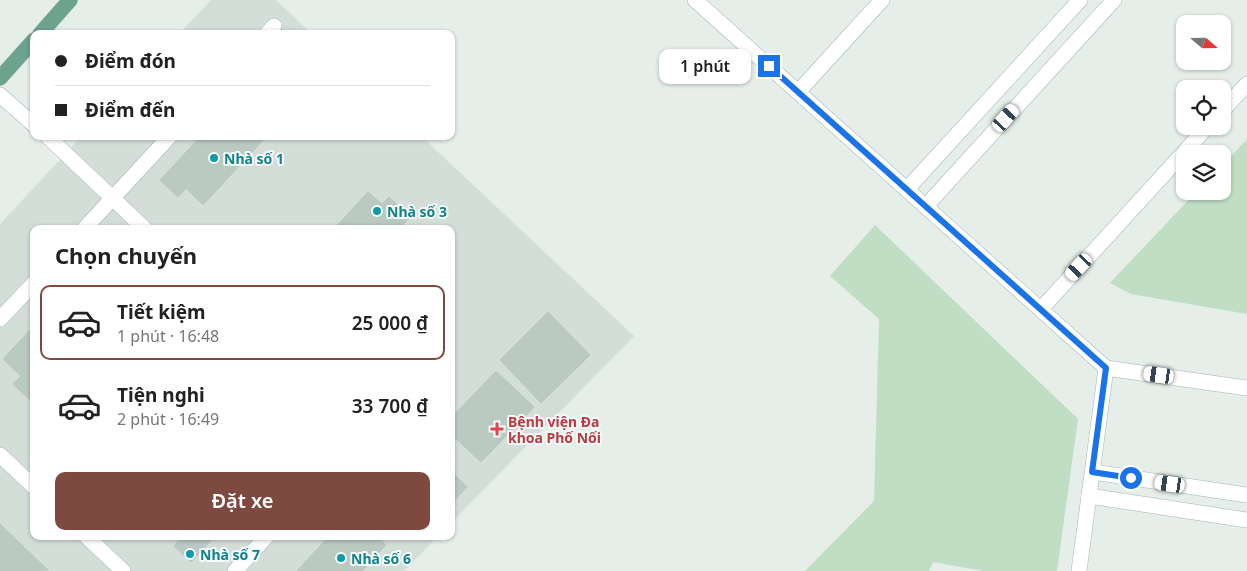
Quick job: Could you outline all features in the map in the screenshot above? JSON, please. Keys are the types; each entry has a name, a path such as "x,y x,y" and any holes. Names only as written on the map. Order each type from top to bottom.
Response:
{"main road":[{"path":"44,30 70,0"},
{"path":"0,78 30,44"}],"street":[{"path":"695,0 1106,368 1247,388"},
{"path":"798,92 882,0"},
{"path":"907,189 1080,0"},
{"path":"926,206 1114,0"},
{"path":"1231,101 1247,84"},
{"path":"0,95 30,121"},
{"path":"1040,309 1200,135"},
{"path":"51,140 141,225"},
{"path":"88,225 166,140"},
{"path":"0,319 30,287"},
{"path":"1079,571 1106,368"},
{"path":"0,455 30,483"},
{"path":"1092,472 1247,495"},
{"path":"1089,496 1247,520"},
{"path":"90,540 123,571"},
{"path":"235,571 263,540"}],"shaded area":[{"path":"211,0 276,0 308,30 183,30"},
{"name":"Bệnh viện Đa khoa Phố Nối","path":"78,140 425,140 634,336 455,519 455,225 30,225 30,540 434,540 404,571 0,571 0,224"}],"green space":[{"path":"1247,139 1247,314 1131,294 1110,283 1188,200 1231,200 1231,156"},
{"path":"875,225 1078,419 1057,571 984,571 933,562 929,571 805,571 874,501 879,319 830,276"}],"building":[{"name":"Nhà số 1","path":"197,140 263,140 203,205 186,188 178,197 160,180"},
{"name":"Nhà số 3","path":"368,192 382,204 389,197 410,217 403,225 338,225"},
{"path":"548,312 590,355 541,403 500,360"},
{"path":"30,330 30,400 13,384 21,376 3,359"},
{"path":"496,371 534,407 481,462 455,438 455,414"},
{"path":"455,475 467,487 455,500"},
{"path":"0,524 49,571 0,571"},
{"name":"Nhà số 7","path":"179,540 211,540 191,562 174,546"},
{"name":"Nhà số 6","path":"325,540 381,540 386,545 362,571 297,571"}],"place":[{"name":"Nhà số 1","path":"214,158"},
{"name":"Nhà số 3","path":"377,211"},
{"name":"Bệnh viện Đa khoa Phố Nối","path":"497,429"},
{"name":"Nhà số 7","path":"190,554"},
{"name":"Nhà số 6","path":"341,558"}],"route":[{"path":"769,66 1106,368 1092,472 1131,478"}]}
